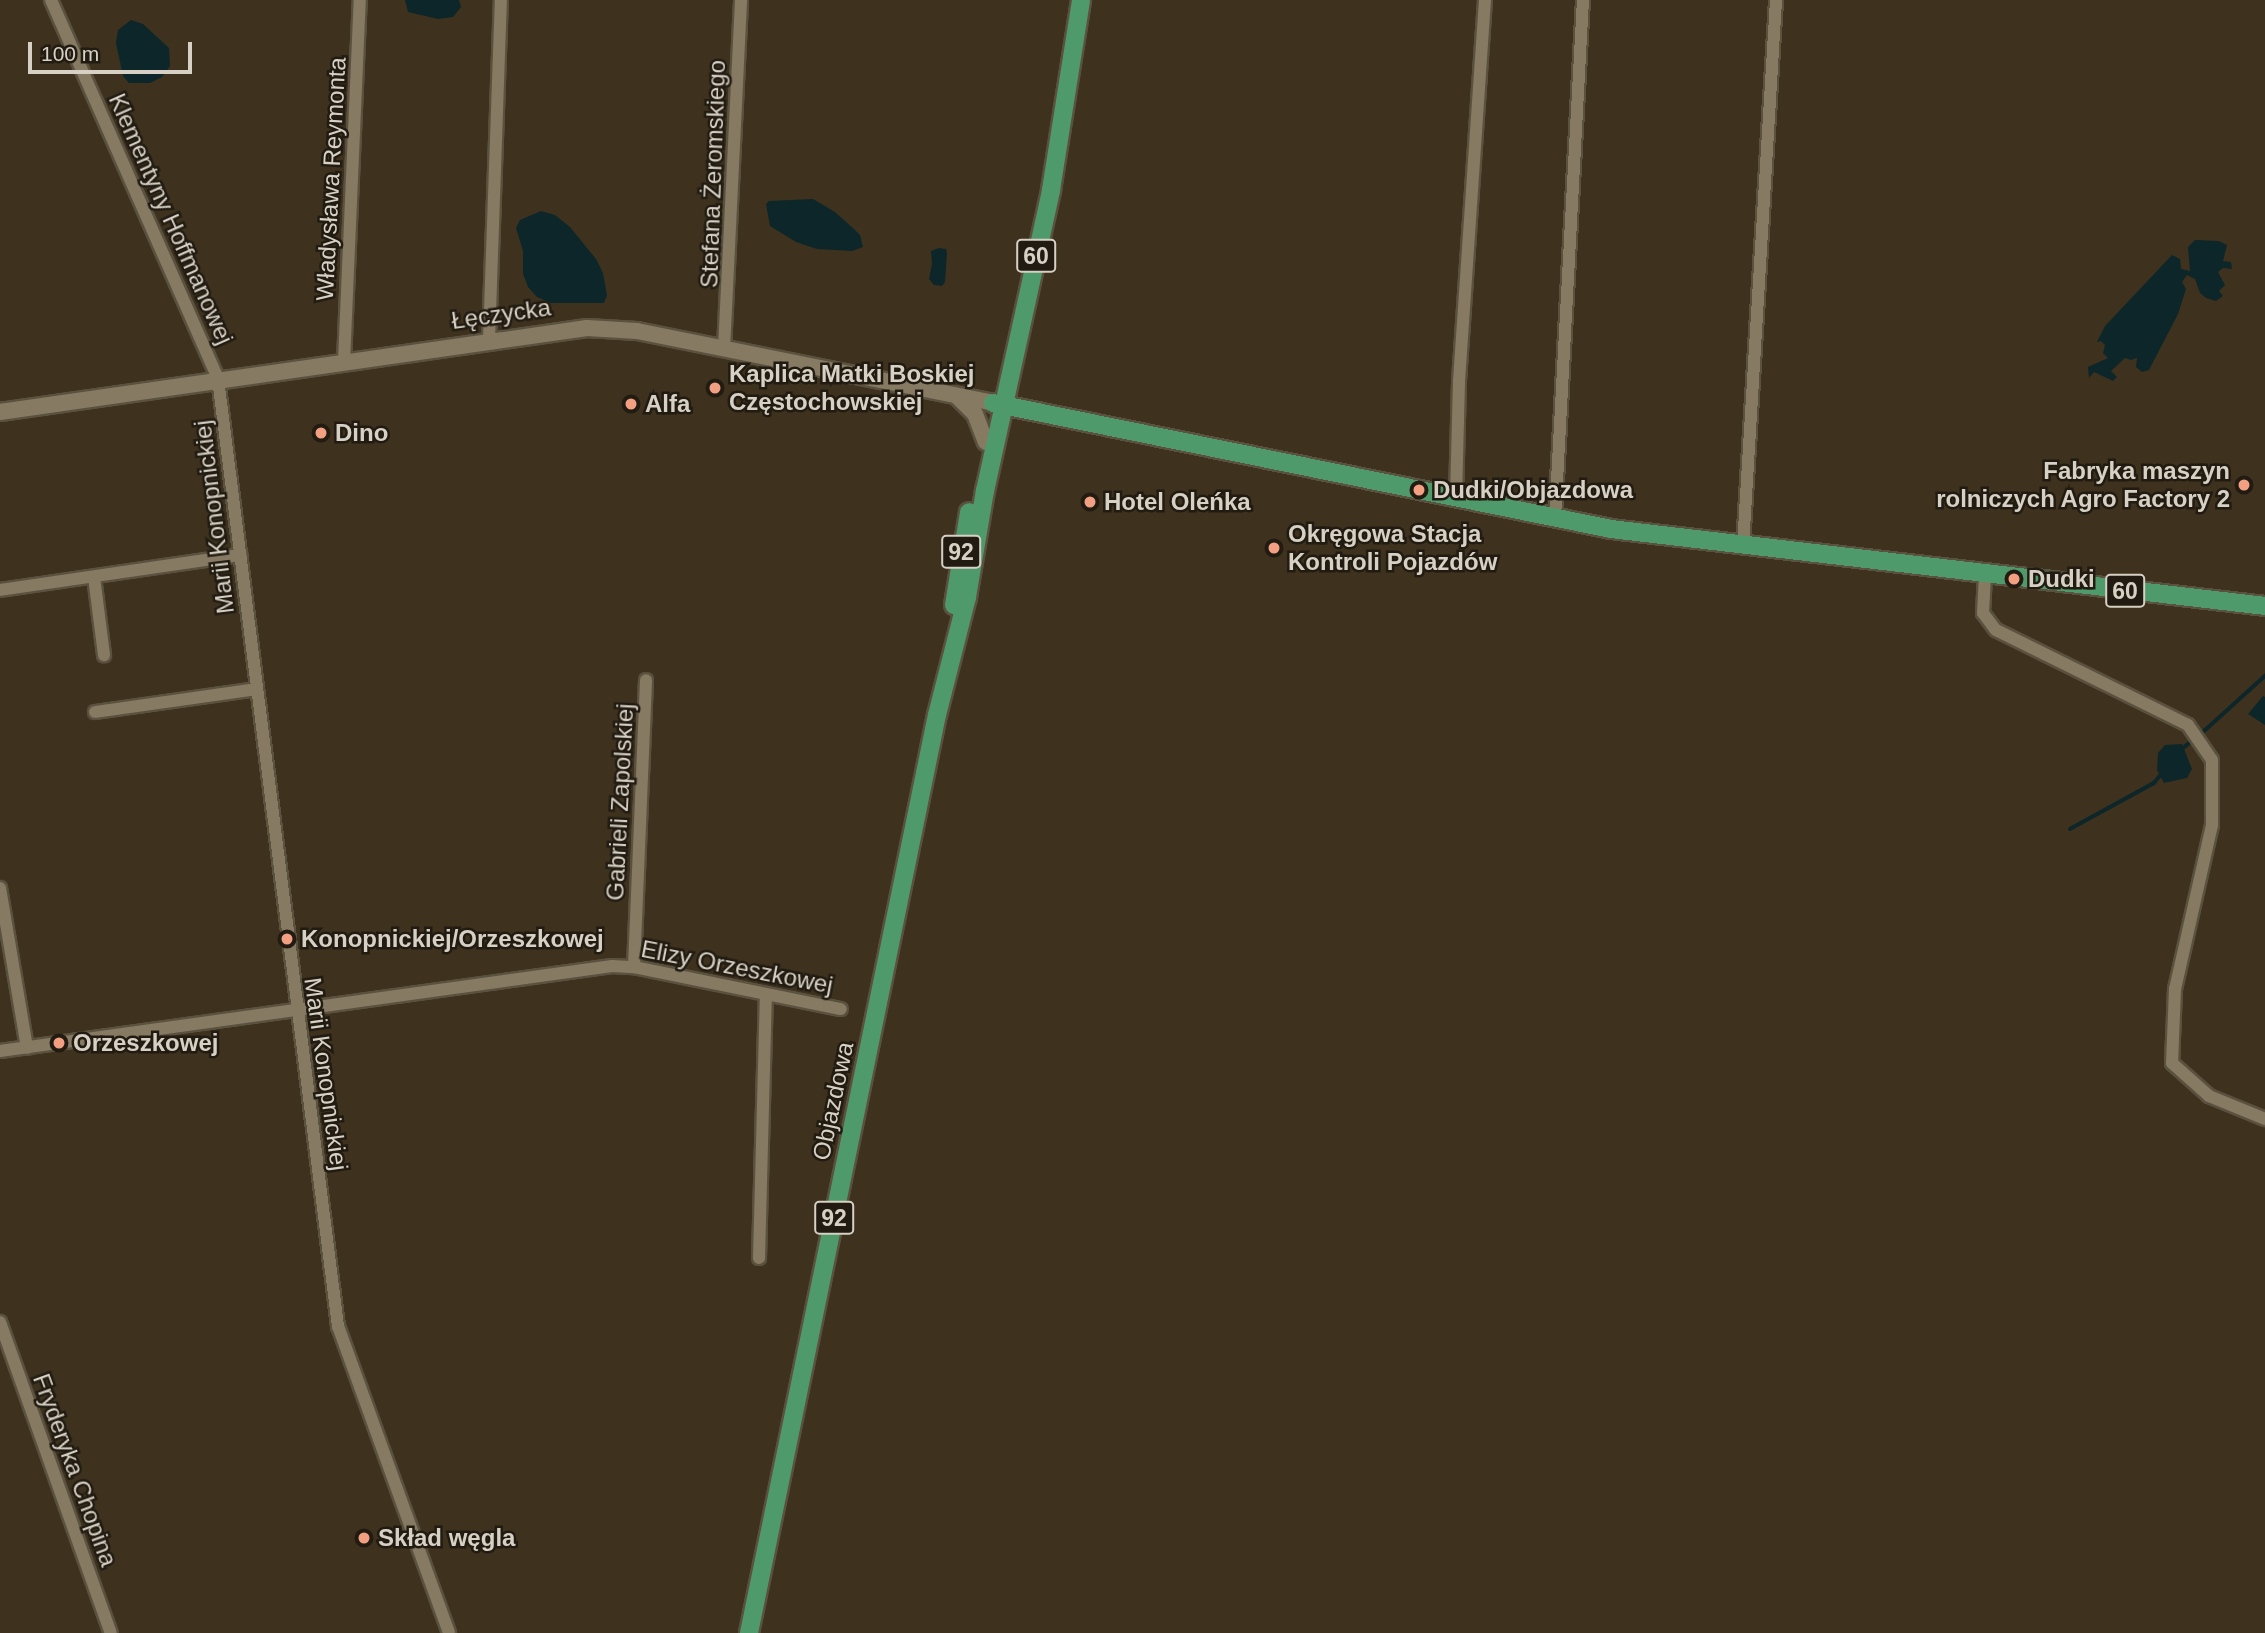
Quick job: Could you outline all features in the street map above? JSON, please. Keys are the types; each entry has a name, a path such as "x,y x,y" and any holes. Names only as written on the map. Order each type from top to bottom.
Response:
{"main road":[{"name":"Objazdowa","path":"749,1633 940,702 962,619 1046,160 1055,122 1062,106 1081,0"},
{"name":"Objazdowa","path":"940,702 961,552 986,442 1000,404"},
{"name":"60","path":"1000,404 1611,529 2265,606"}],"street":[{"name":"Klementyny Hoffmanowej","path":"51,0 218,379"},
{"name":"Władysława Reymonta","path":"344,361 360,0"},
{"path":"489,340 500,0"},
{"name":"Stefana Żeromskiego","path":"724,349 741,0"},
{"path":"1456,497 1459,381 1485,0"},
{"path":"1555,518 1583,0"},
{"path":"1743,546 1776,0"},
{"name":"Łęczycka","path":"0,412 587,328 637,331 1000,404"},
{"name":"Marii Konopnickiej","path":"218,379 338,1326 449,1633"},
{"path":"955,395 975,414 986,442"},
{"path":"0,590 240,555"},
{"path":"1985,575 1983,614 1990,625 2188,725 2212,760 2212,825 2175,989 2172,1063 2209,1096 2265,1119"},
{"path":"93,577 104,655"},
{"name":"Gabrieli Zapolskiej","path":"634,967 646,680"},
{"path":"95,714 256,689"},
{"path":"0,888 27,1048"},
{"name":"Elizy Orzeszkowej","path":"0,1051 612,966 634,967 841,1009"},
{"path":"759,1258 766,994"},
{"name":"Fryderyka Chopina","path":"0,1322 111,1633"}],"water":[{"path":"405,0 459,0 461,7 453,17 438,19 408,12"},
{"path":"131,20 143,24 169,48 170,66 162,77 150,83 129,83 123,76 116,43 118,30"},
{"path":"813,199 835,212 854,229 860,235 863,247 852,251 817,249 796,242 770,226 766,204 769,201"},
{"path":"541,211 555,215 570,227 596,259 603,273 607,295 604,303 551,303 537,297 528,287 523,274 523,251 516,228 520,220"},
{"path":"2195,240 2219,241 2227,245 2223,261 2231,262 2232,269 2223,268 2218,272 2225,285 2219,291 2223,296 2216,301 2206,298 2200,293 2195,279 2187,275 2182,282 2186,289 2178,314 2149,370 2142,372 2136,367 2137,358 2125,358 2111,371 2117,377 2113,381 2094,372 2089,378 2088,367 2108,358 2103,353 2105,345 2101,341 2097,342 2105,326 2172,255 2180,259 2181,269 2190,271 2188,247"},
{"path":"946,249 947,253 945,282 942,286 934,285 929,279 931,251"},
{"path":"2263,696 2265,697 2265,725 2248,714"},
{"path":"2182,744 2192,769 2187,778 2164,783 2157,770 2158,753 2165,745"}],"waterway":[{"path":"2203,732 2265,676"},
{"path":"2181,750 2189,743"},
{"path":"2070,829 2154,783 2163,772"}],"place":[{"name":"Kaplica Matki Boskiej Częstochowskiej","path":"715,388"},
{"name":"Alfa","path":"631,404"},
{"name":"Dino","path":"321,433"},
{"name":"Fabryka maszyn rolniczych Agro Factory 2","path":"2244,485"},
{"name":"Dudki/Objazdowa","path":"1419,490"},
{"name":"Hotel Oleńka","path":"1090,502"},
{"name":"Okręgowa Stacja Kontroli Pojazdów","path":"1274,548"},
{"name":"Dudki","path":"2014,579"},
{"name":"Konopnickiej/Orzeszkowej","path":"287,939"},
{"name":"Orzeszkowej","path":"59,1043"},
{"name":"Skład węgla","path":"364,1538"}]}
